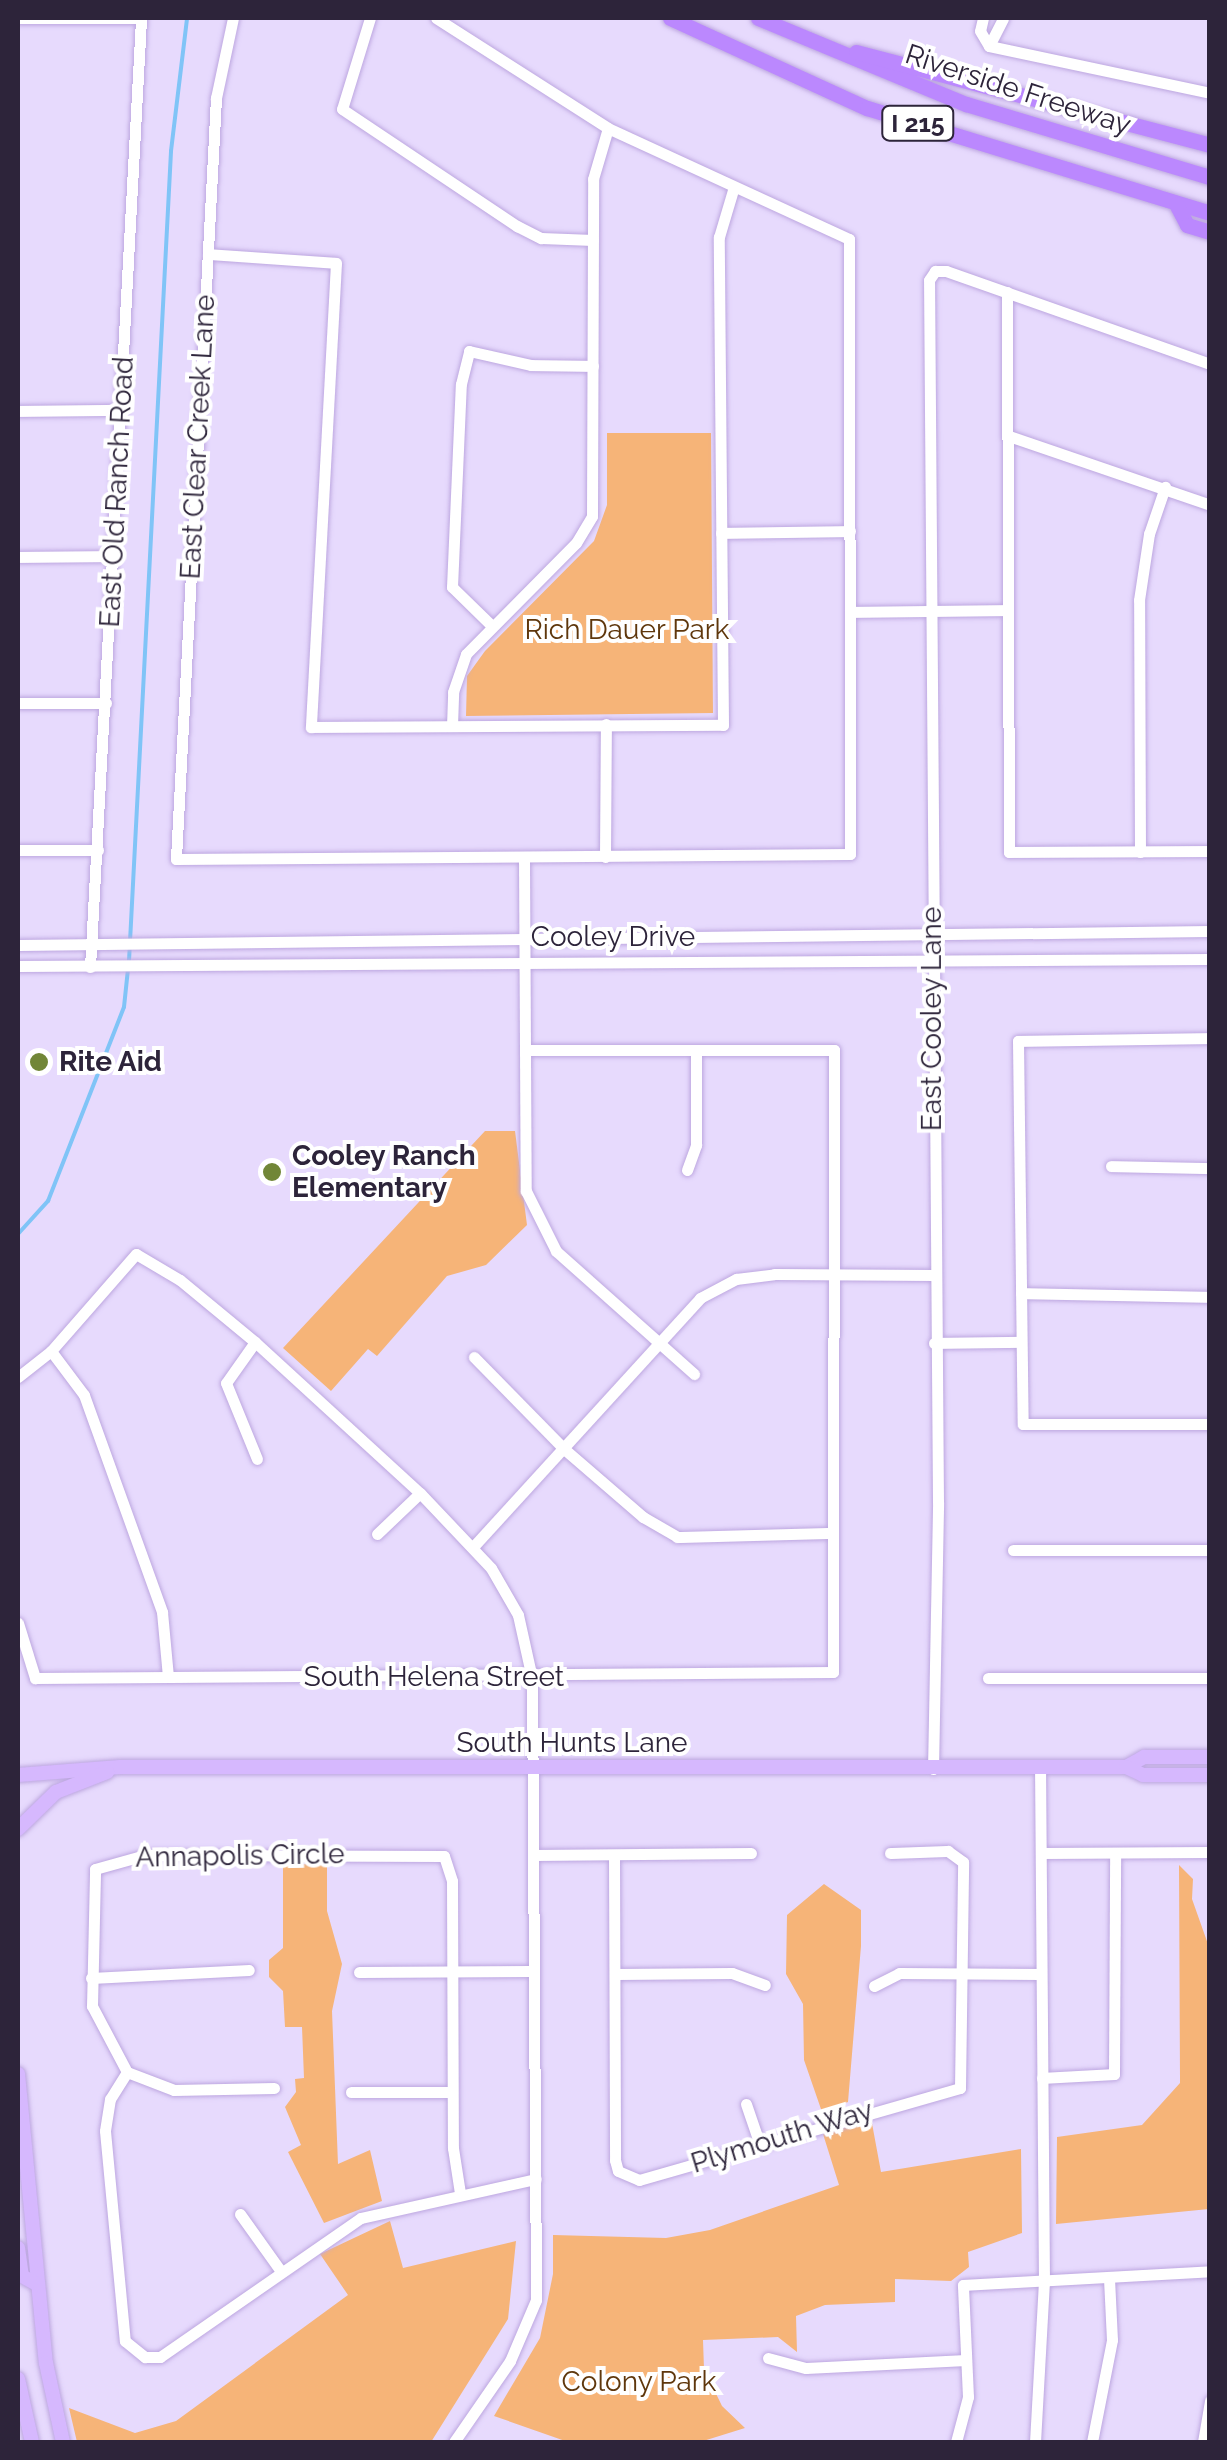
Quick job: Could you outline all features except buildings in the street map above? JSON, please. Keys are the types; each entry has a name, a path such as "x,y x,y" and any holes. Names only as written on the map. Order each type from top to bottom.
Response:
{"highway":[{"name":"I 215","path":"670,18 867,108 1210,212"},
{"name":"Riverside Freeway","path":"758,18 966,104 1210,177"},
{"path":"810,42 1210,145"},
{"path":"1176,204 1187,224 1210,232"}],"main road":[{"name":"South Hunts Lane","path":"18,1775 120,1767 933,1769 1126,1766 1144,1757 1210,1757"},
{"name":"South Hunts Lane","path":"1126,1766 1143,1775 1210,1775"},
{"path":"18,1829 56,1792 120,1767"},
{"path":"18,2074 38,2284 64,2442"},
{"path":"18,2248 22,2276 38,2284"},
{"path":"18,2379 20,2404 32,2442"}],"street":[{"path":"18,18 141,18"},
{"name":"East Old Ranch Road","path":"90,967 141,18"},
{"name":"East Clear Creek Lane","path":"232,18 216,98 176,859 524,858"},
{"path":"370,18 342,110 517,226 541,238 593,240"},
{"path":"436,18 608,128 733,190 849,239 850,854 524,858 525,1177 539,1224 556,1251 694,1374"},
{"path":"983,18 980,31 989,46 1210,93"},
{"path":"989,46 1003,18"},
{"path":"452,726 461,666 492,626 587,529 594,502 594,163 608,128"},
{"path":"208,254 336,263 311,727 723,725 719,236 733,190"},
{"name":"East Cooley Lane","path":"933,1769 932,935 924,313 934,272 1007,292"},
{"path":"1210,364 1007,292 1010,852 1210,851"},
{"path":"492,626 452,587 461,384 469,350 530,365 594,366"},
{"path":"18,411 122,410"},
{"path":"1009,436 1210,504"},
{"path":"1140,852 1139,600 1149,534 1165,488"},
{"path":"721,533 850,531"},
{"path":"18,557 114,556"},
{"path":"850,612 1008,610"},
{"path":"18,703 106,703"},
{"path":"605,857 606,724"},
{"path":"18,850 98,850"},
{"name":"Cooley Drive","path":"18,945 1210,931"},
{"path":"194,944 194,964"},
{"name":"Cooley Drive","path":"18,966 1210,959"},
{"path":"1210,1038 1018,1041 1023,1424 1210,1424"},
{"path":"474,1357 563,1448 642,1516 677,1537 831,1533 834,1050 525,1050"},
{"path":"687,1170 696,1145 696,1050"},
{"path":"1111,1166 1210,1168"},
{"path":"18,1377 50,1352 136,1254 180,1280 255,1342 420,1493 473,1548 518,1615 532,1678 536,2300 510,2361 454,2442"},
{"path":"473,1548 656,1341 700,1298 736,1279 833,1274 934,1275"},
{"path":"1022,1293 1210,1297"},
{"path":"255,1342 226,1383 257,1459"},
{"path":"934,1344 1022,1342"},
{"path":"50,1352 84,1394 162,1612 168,1677"},
{"path":"377,1534 420,1493"},
{"name":"South Helena Street","path":"18,1622 36,1678 532,1678 832,1672 831,1533"},
{"path":"1014,1550 1210,1550"},
{"path":"988,1678 1210,1678"},
{"path":"1036,2442 1044,2283 1040,1767"},
{"name":"Plymouth Way","path":"614,1855 618,2171 639,2180 960,2088 963,1862 948,1851 890,1852"},
{"name":"Annapolis Circle","path":"127,2072 100,2027 91,1978 95,1869 145,1855 438,1852 451,1870 452,2092 460,2193"},
{"path":"533,1855 751,1852"},
{"path":"1040,1853 1210,1852"},
{"path":"1042,2078 1114,2074 1115,1853"},
{"path":"91,1978 250,1970"},
{"path":"358,1972 532,1972"},
{"path":"616,1974 732,1973 765,1985"},
{"path":"874,1986 899,1973 1040,1974"},
{"path":"274,2088 174,2090 127,2072 110,2099 105,2131 128,2348 144,2358 160,2356 361,2218 536,2179"},
{"path":"350,2092 452,2092"},
{"path":"746,2104 760,2145"},
{"path":"240,2214 280,2270"},
{"path":"956,2442 968,2397 962,2285 1210,2271"},
{"path":"1092,2442 1112,2340 1109,2279"},
{"path":"768,2358 806,2368 966,2360"},
{"path":"1203,2442 1210,2401"}],"green space":[{"name":"Rich Dauer Park","path":"607,433 711,433 713,713 466,716 467,676 485,651 594,541 607,505"},
{"path":"485,1131 515,1131 527,1225 486,1265 447,1276 377,1356 368,1349 331,1391 283,1348"},
{"path":"283,1864 327,1864 327,1911 342,1964 332,2011 338,2164 370,2150 382,2201 324,2223 288,2152 301,2145 285,2107 296,2092 295,2079 304,2078 302,2027 285,2027 283,1991 269,1977 269,1960 283,1948"},
{"path":"1179,1865 1193,1879 1192,1899 1209,1947 1209,2209 1056,2224 1057,2137 1142,2125 1180,2083"},
{"path":"824,1884 861,1910 861,1946 848,2102 822,2112 804,2060 803,2004 786,1974 787,1915"},
{"name":"Colony Park","path":"871,2118 881,2172 1021,2149 1022,2233 968,2252 969,2267 951,2281 895,2279 895,2302 825,2305 796,2316 797,2352 778,2337 703,2340 704,2369 722,2406 745,2428 700,2442 568,2442 494,2416 540,2338 553,2274 553,2235 666,2238 710,2230 839,2185 823,2134"},
{"path":"390,2221 403,2268 516,2241 508,2319 431,2442 77,2442 69,2408 135,2433 176,2421 348,2295 320,2254"}],"waterway":[{"path":"129,961 171,151 187,18"},
{"path":"18,1234 48,1201 124,1007 128,970"}],"place":[{"name":"Rite Aid","path":"39,1062"},
{"name":"Cooley Ranch Elementary","path":"272,1172"}]}
